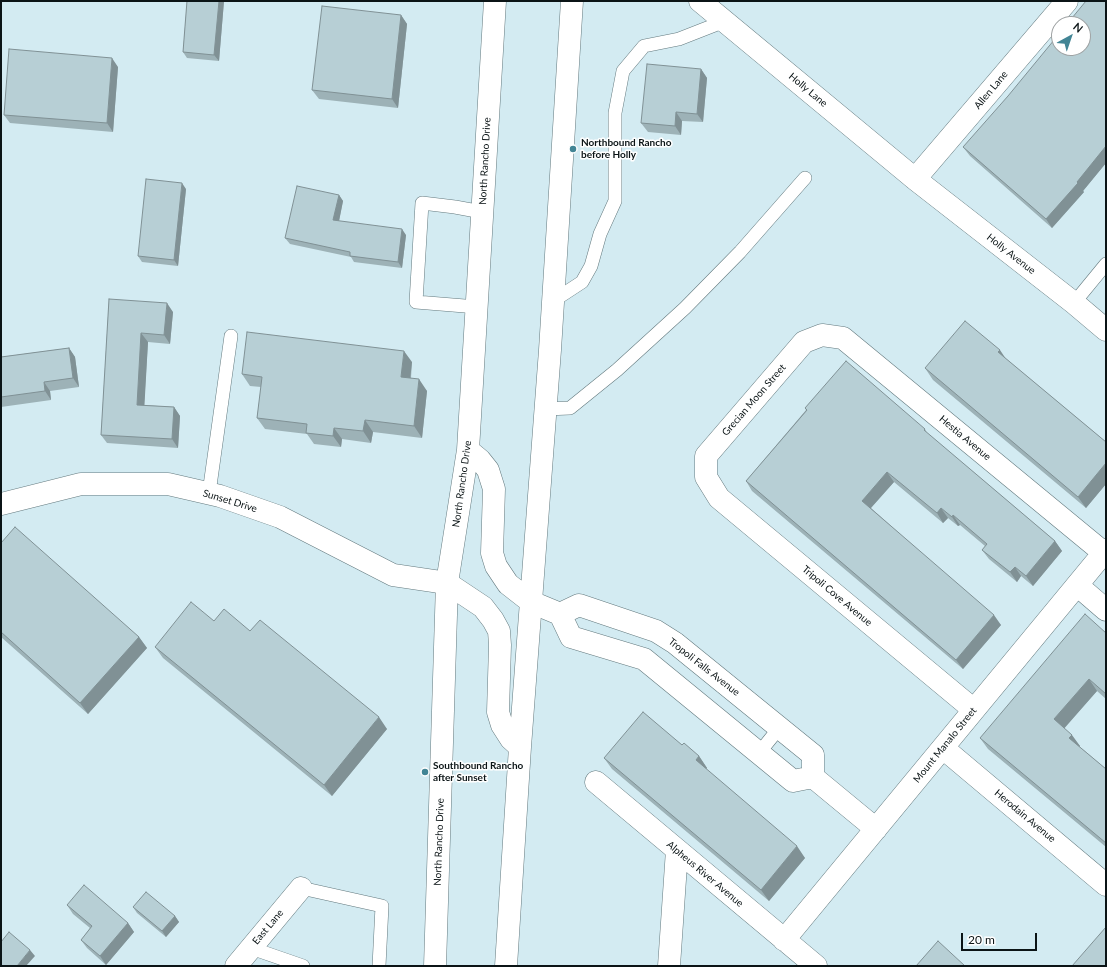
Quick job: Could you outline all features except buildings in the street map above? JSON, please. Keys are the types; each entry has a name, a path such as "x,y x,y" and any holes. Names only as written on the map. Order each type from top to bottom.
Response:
{"street":[{"name":"North Rancho Drive","path":"435,966 447,584 468,450 495,1"},
{"path":"506,966 520,747 553,301 572,1"},
{"name":"Holly Lane","path":"700,1 915,179"},
{"name":"Allen Lane","path":"915,179 1067,1"},
{"name":"Holly Avenue","path":"915,179 1074,303 1106,330"},
{"name":"Grecian Moon Street","path":"706,477 706,456 804,342 822,335"},
{"name":"Hestia Avenue","path":"822,335 843,338 1105,551"},
{"path":"468,450 480,460 488,470 494,489 492,553 496,566 508,584 531,602 560,614 571,637 644,659 793,781 813,777 876,829"},
{"name":"Tripoli Cove Avenue","path":"706,477 719,498 974,710"},
{"name":"Sunset Drive","path":"1,504 81,484 168,484 220,496 280,517 393,575 447,584"},
{"name":"Mount Manalo Street","path":"784,940 1105,551"},
{"path":"447,584 483,607 499,631 498,712 502,725 511,739 520,747"},
{"path":"1076,585 1106,610"},
{"name":"Tropoli Falls Avenue","path":"560,614 579,605 656,631 676,643 813,755 813,777"},
{"name":"Herodain Avenue","path":"943,748 1106,885"},
{"name":"Alpheus River Avenue","path":"596,782 816,966"},
{"path":"670,966 677,850"},
{"name":"East Lane","path":"236,966 301,888"}],"lane":[{"path":"553,301 582,282 591,266 600,234 615,201 615,114 623,71 644,46 679,39 725,21"},
{"path":"545,409 570,408 617,370 685,308 740,252 804,178"},
{"path":"477,306 416,302 422,203 482,212"},
{"path":"1074,303 1106,264"},
{"path":"209,493 231,336"},
{"path":"759,753 780,728"},
{"path":"301,888 382,906 379,966"},
{"path":"251,948 303,966"}],"place":[{"name":"Northbound Rancho before Holly","path":"573,149"},
{"name":"Southbound Rancho after Sunset","path":"425,772"}]}
